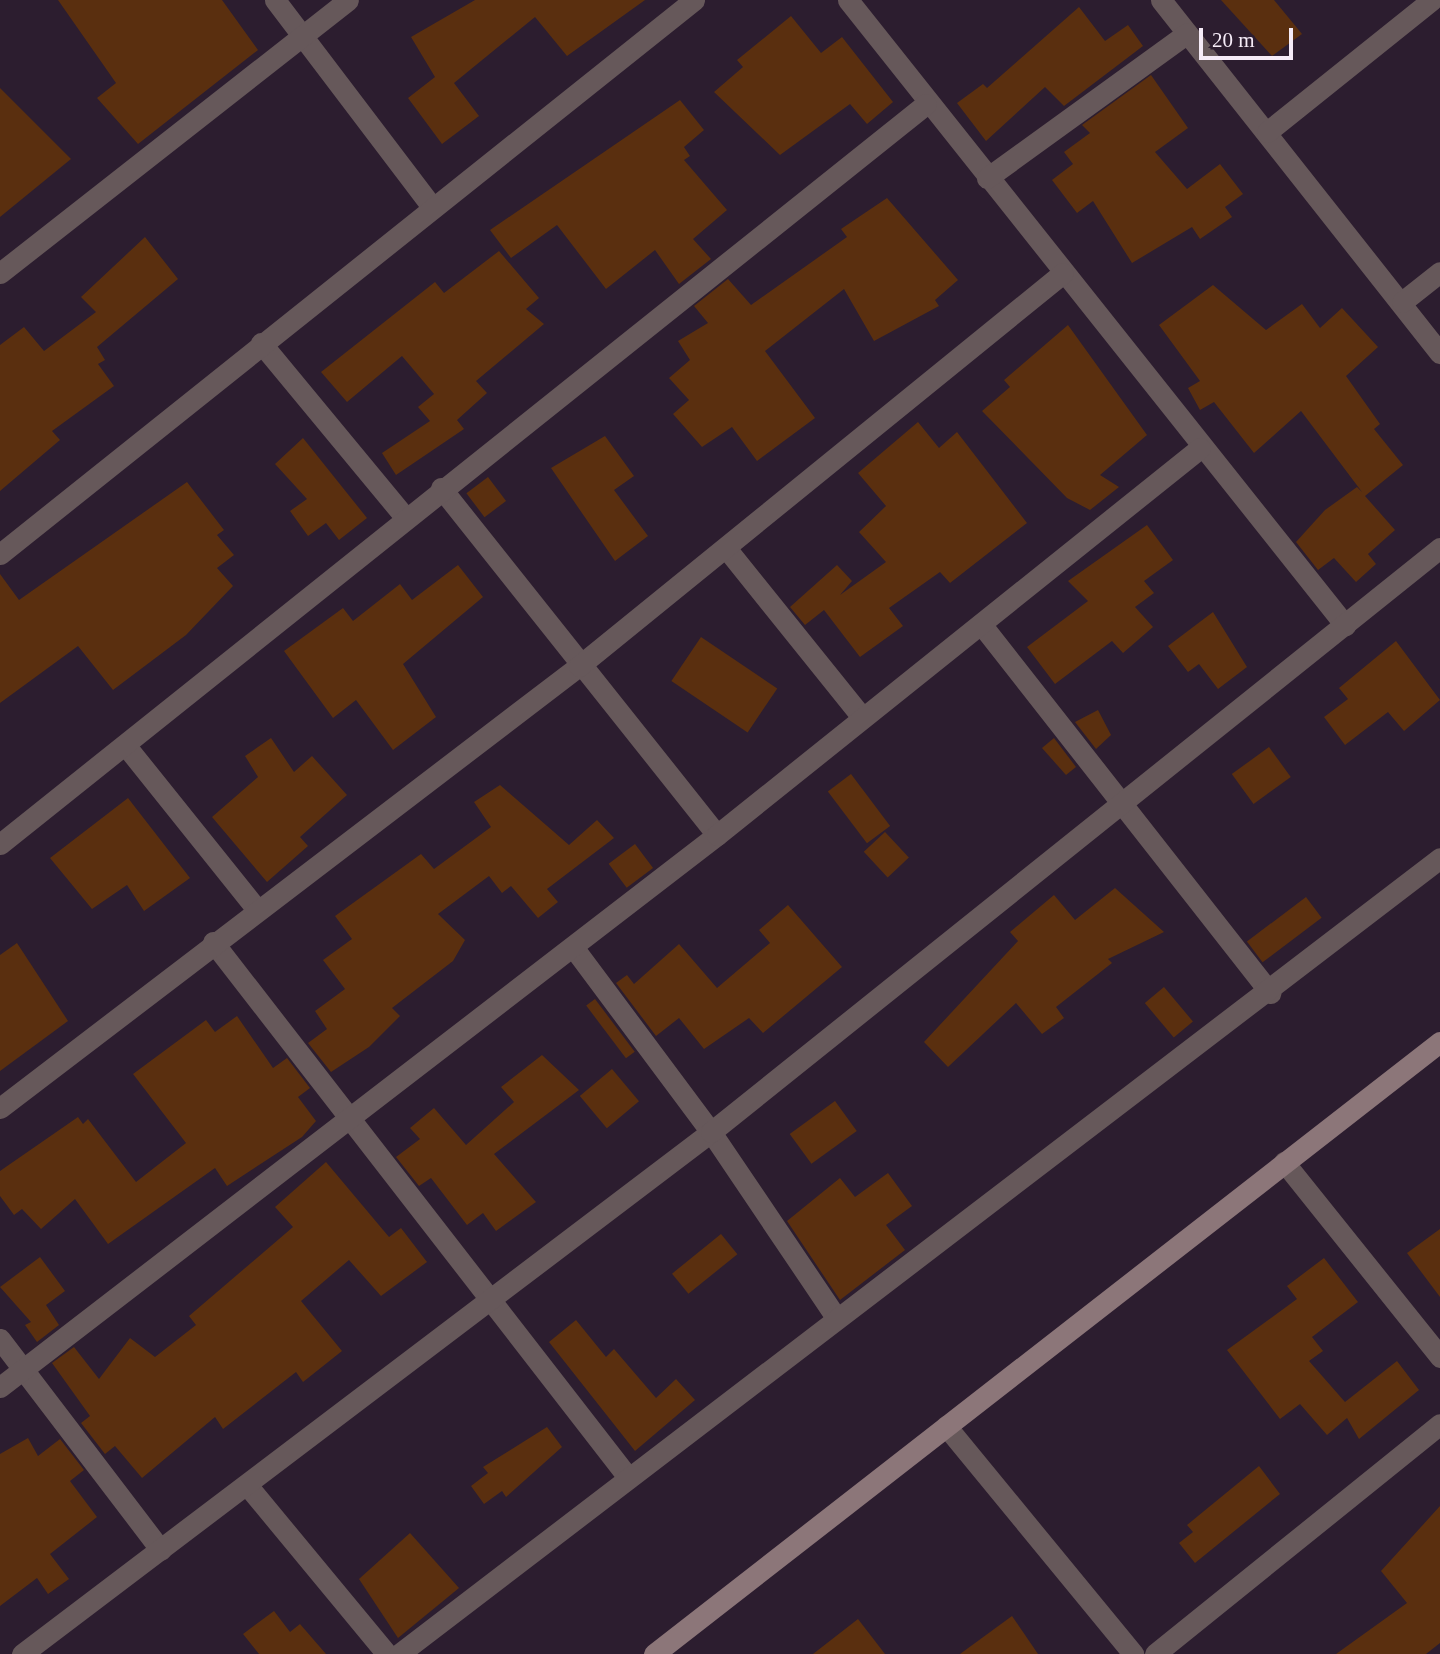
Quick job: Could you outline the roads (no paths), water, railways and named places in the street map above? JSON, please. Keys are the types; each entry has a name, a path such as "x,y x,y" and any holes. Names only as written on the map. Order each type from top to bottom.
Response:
{"street":[{"path":"275,0 432,206"},
{"path":"0,273 348,0"},
{"path":"0,554 432,206 694,0"},
{"path":"848,0 926,104 1345,625"},
{"path":"1161,0 1440,353"},
{"path":"1268,132 1432,0"},
{"path":"987,178 1187,33"},
{"path":"0,844 126,746 404,516 926,104"},
{"path":"1402,302 1440,272"},
{"path":"0,1108 256,908 579,666 1063,273"},
{"path":"261,343 404,516"},
{"path":"0,1387 350,1114 718,835 1200,448"},
{"path":"441,488 579,666 718,835"},
{"path":"726,548 862,717"},
{"path":"22,1654 711,1132 1440,548"},
{"path":"981,624 1270,993"},
{"path":"126,746 256,908"},
{"path":"399,1654 627,1476 1270,993 1440,858"},
{"path":"213,942 350,1114 487,1302 627,1476"},
{"path":"573,947 711,1132 837,1319"},
{"path":"654,1654 1440,1042"},
{"path":"1284,1162 1440,1357"},
{"path":"0,1339 161,1550"},
{"path":"1155,1654 1440,1424"},
{"path":"946,1426 1133,1654"},
{"path":"247,1485 387,1654"}]}
